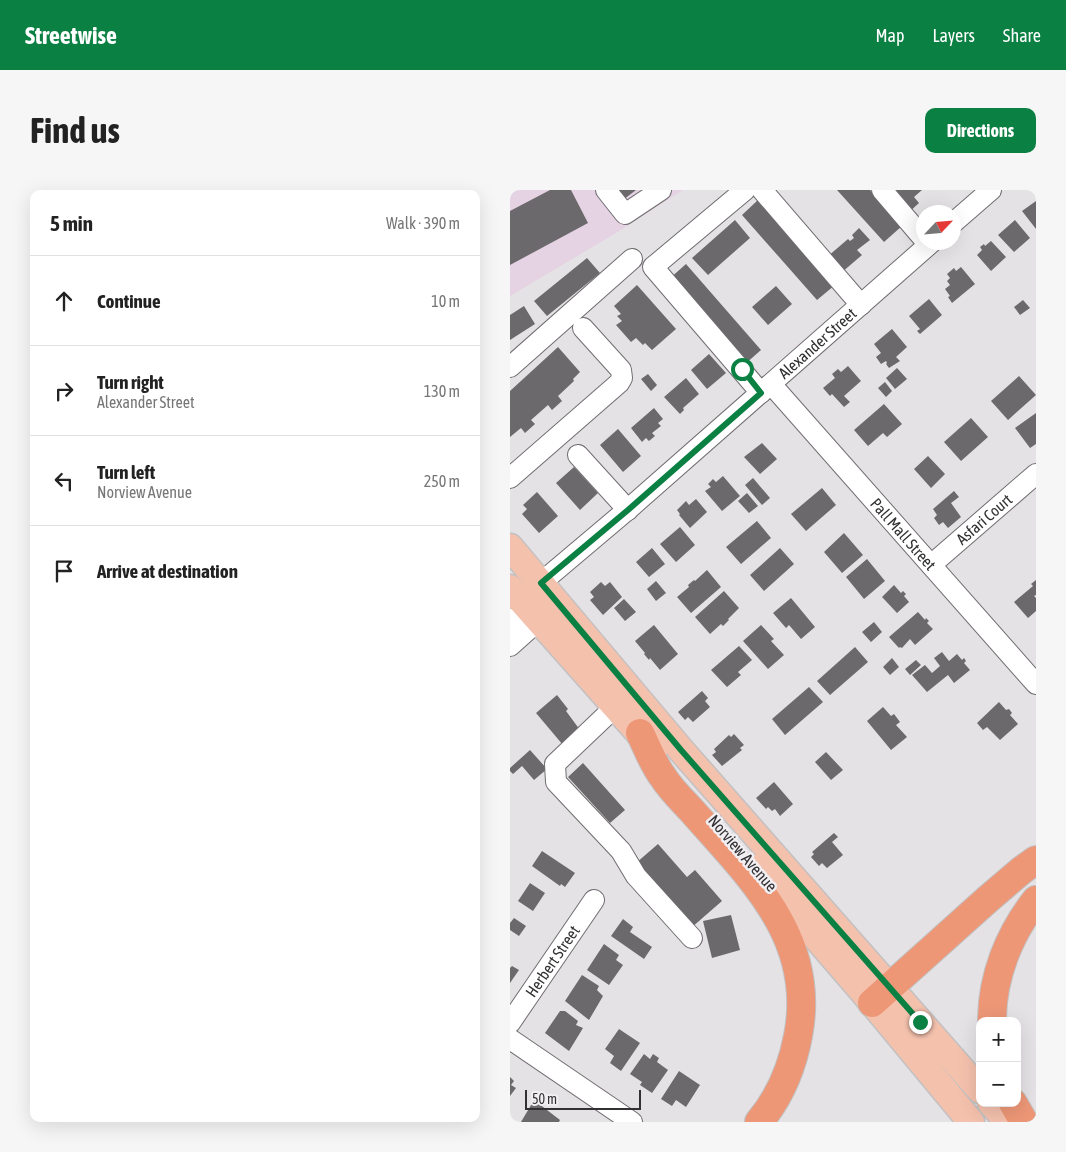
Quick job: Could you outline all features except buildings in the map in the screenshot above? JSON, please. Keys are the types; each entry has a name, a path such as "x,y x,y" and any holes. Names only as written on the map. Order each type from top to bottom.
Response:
{"highway":[{"path":"640,733 662,777 764,895 786,933 794,955 801,991 801,1011 794,1056 775,1101 759,1122"},
{"path":"880,995 1022,870 1036,860"},
{"path":"992,1017 993,1000 1002,958 1017,927 1036,900"},
{"path":"1015,1107 1024,1122"}],"main road":[{"name":"Norview Avenue","path":"510,548 681,750 880,995 971,1122"},
{"name":"Norview Avenue","path":"514,602 539,620 880,995 976,1086"},
{"path":"995,1107 1008,1122"}],"street":[{"path":"606,190 625,214 660,190"},
{"name":"Pall Mall Street","path":"745,190 652,267 931,565 1036,684"},
{"path":"762,190 861,305"},
{"path":"882,190 916,228"},
{"path":"961,217 991,190"},
{"name":"Alexander Street","path":"514,602 541,583 628,510 861,305 919,250"},
{"path":"510,367 632,259"},
{"path":"510,478 619,384 622,378 621,370 583,328"},
{"path":"578,455 628,510"},
{"name":"Asfari Court","path":"931,565 1036,474"},
{"path":"510,628 514,624 514,602"},
{"path":"510,646 539,620"},
{"path":"616,706 555,764 556,782 621,851 636,876 692,938"},
{"name":"Herbert Street","path":"510,1023 594,900"},
{"path":"510,1039 632,1122"}],"shaded area":[{"path":"510,190 683,190 616,233 510,296"}],"route":[{"path":"742,369 761,393 628,510 541,583 681,750 920,1022"}]}
